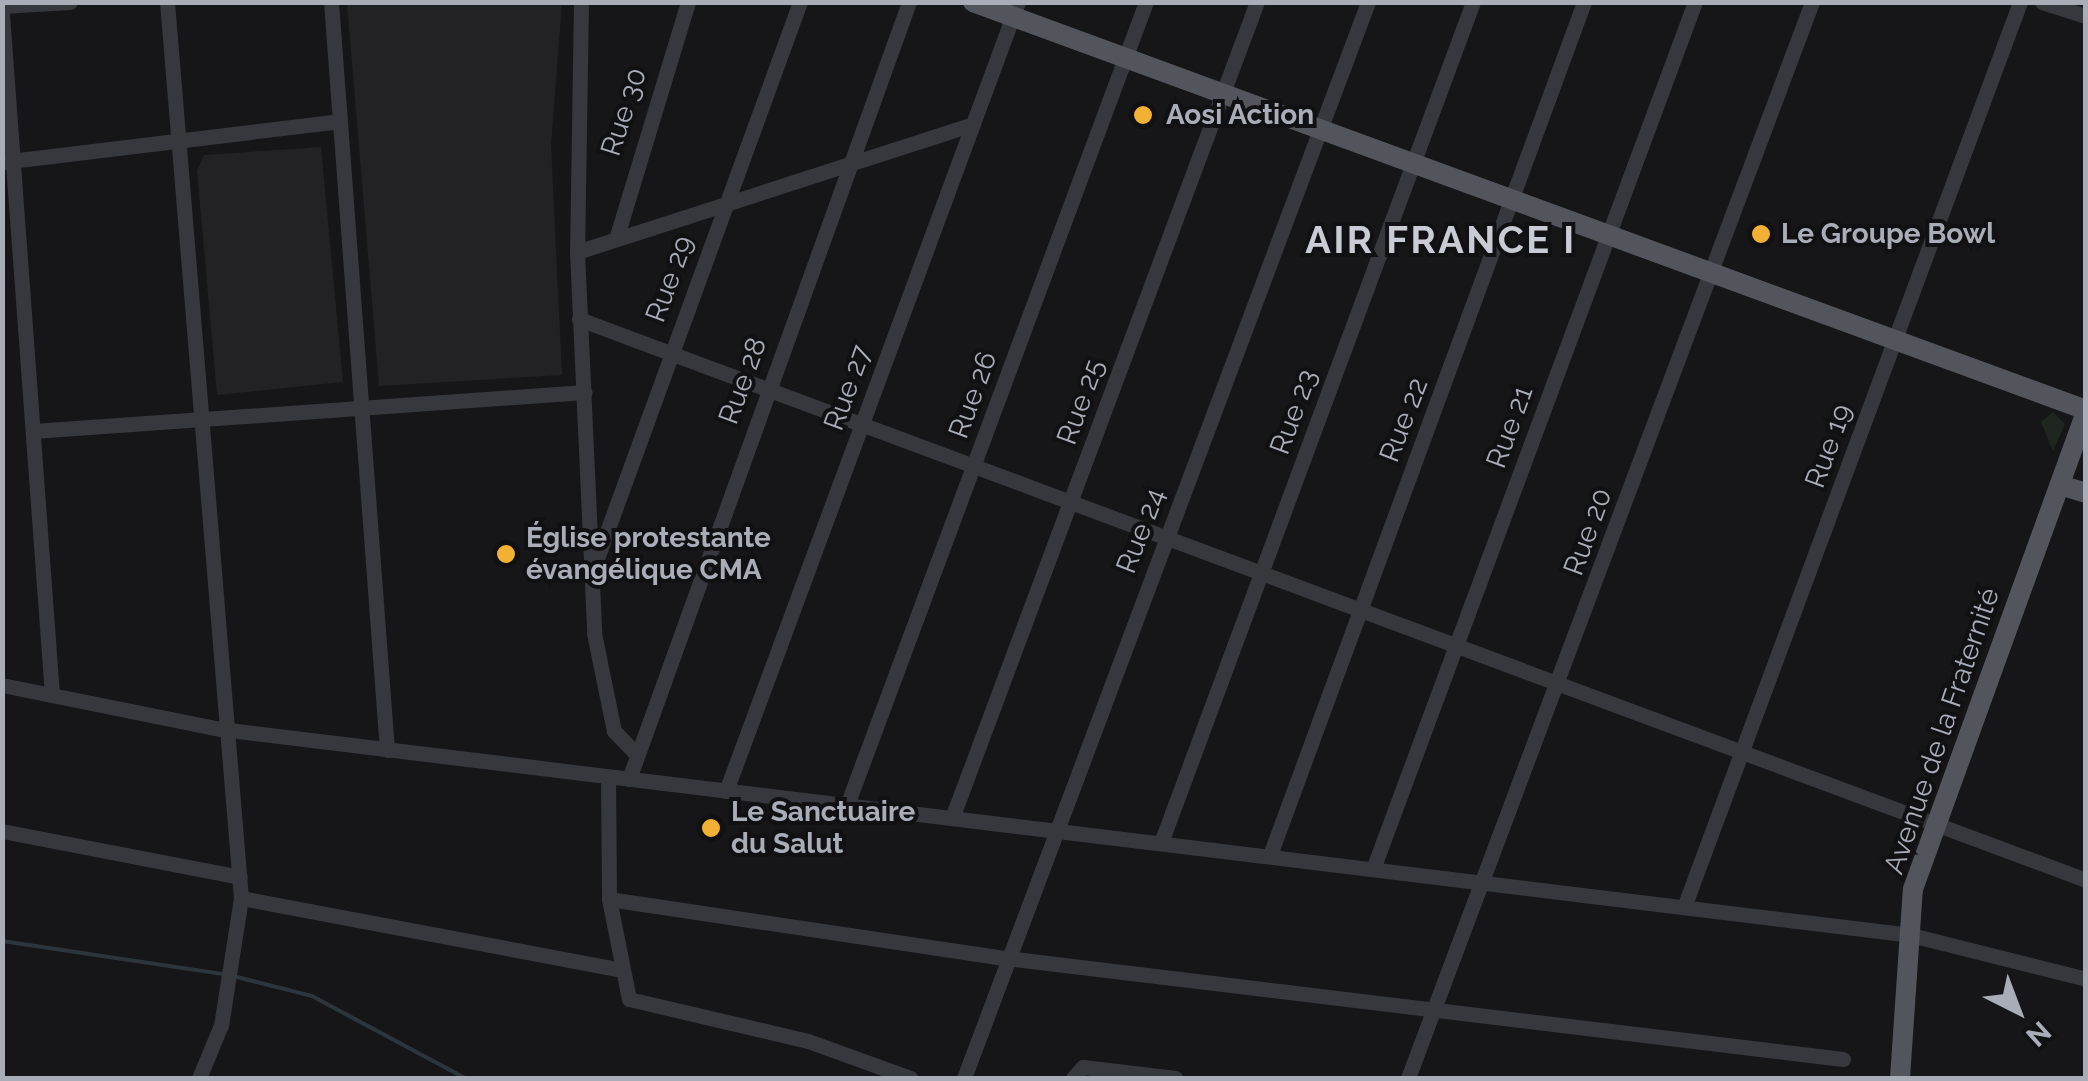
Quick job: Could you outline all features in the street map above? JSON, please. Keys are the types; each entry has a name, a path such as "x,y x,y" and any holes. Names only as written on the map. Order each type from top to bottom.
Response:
{"main road":[{"path":"974,2 1015,10 1125,58 2086,411"},
{"name":"Avenue de la Fraternité","path":"1900,1078 1911,935 1934,824 2086,411"},
{"path":"2060,485 2086,494"}],"street":[{"path":"2,6 70,2"},
{"path":"166,2 171,141 204,418 220,729 241,898 228,988 199,1078"},
{"path":"331,2 358,408 387,750"},
{"path":"581,2 577,252 592,575 614,731 636,754"},
{"name":"Rue 30","path":"616,239 688,2"},
{"name":"Rue 29","path":"592,575 800,2"},
{"name":"Rue 28","path":"629,779 766,388 853,163 909,2"},
{"name":"Rue 26","path":"847,806 1146,2"},
{"name":"Rue 25","path":"952,818 1257,2"},
{"name":"Rue 24","path":"964,1078 1053,827 1368,2"},
{"name":"Rue 23","path":"1162,840 1473,2"},
{"name":"Rue 22","path":"1270,854 1584,2"},
{"name":"Rue 21","path":"1373,870 1694,2"},
{"name":"Rue 20","path":"1408,1078 1442,1008 1812,2"},
{"name":"Rue 19","path":"1684,908 2020,2"},
{"path":"2042,2 2086,16"},
{"name":"Rue 27","path":"726,791 1015,10"},
{"path":"2,14 8,162 52,695"},
{"path":"8,162 339,121"},
{"path":"577,252 973,124"},
{"path":"579,319 2086,880"},
{"path":"33,431 585,392"},
{"path":"2,685 220,729 847,806 1162,840 1373,870 1911,935 2086,979"},
{"path":"608,776 609,899 621,970 637,1004 808,1041 910,1078"},
{"path":"2,831 240,877"},
{"path":"241,898 621,970"},
{"path":"609,899 1006,958 1843,1059"},
{"path":"1073,1078 1083,1067 1175,1078"}],"shaded area":[{"path":"347,3 562,3 551,145 562,375 379,386"},
{"path":"321,147 343,382 217,395 197,171 204,155"},
{"path":"2053,412 2065,424 2053,451 2041,422"}],"waterway":[{"path":"2,941 224,974"},
{"path":"233,976 312,996 465,1078"},
{"path":"478,1078 488,1078"}],"place":[{"name":"Aosi Action","path":"1143,115"},
{"name":"Le Groupe Bowl","path":"1761,234"},
{"name":"Église protestante évangélique CMA","path":"506,554"},
{"name":"Le Sanctuaire du Salut","path":"711,828"}],"district":[{"name":"AIR FRANCE I","path":"1441,240"}]}
